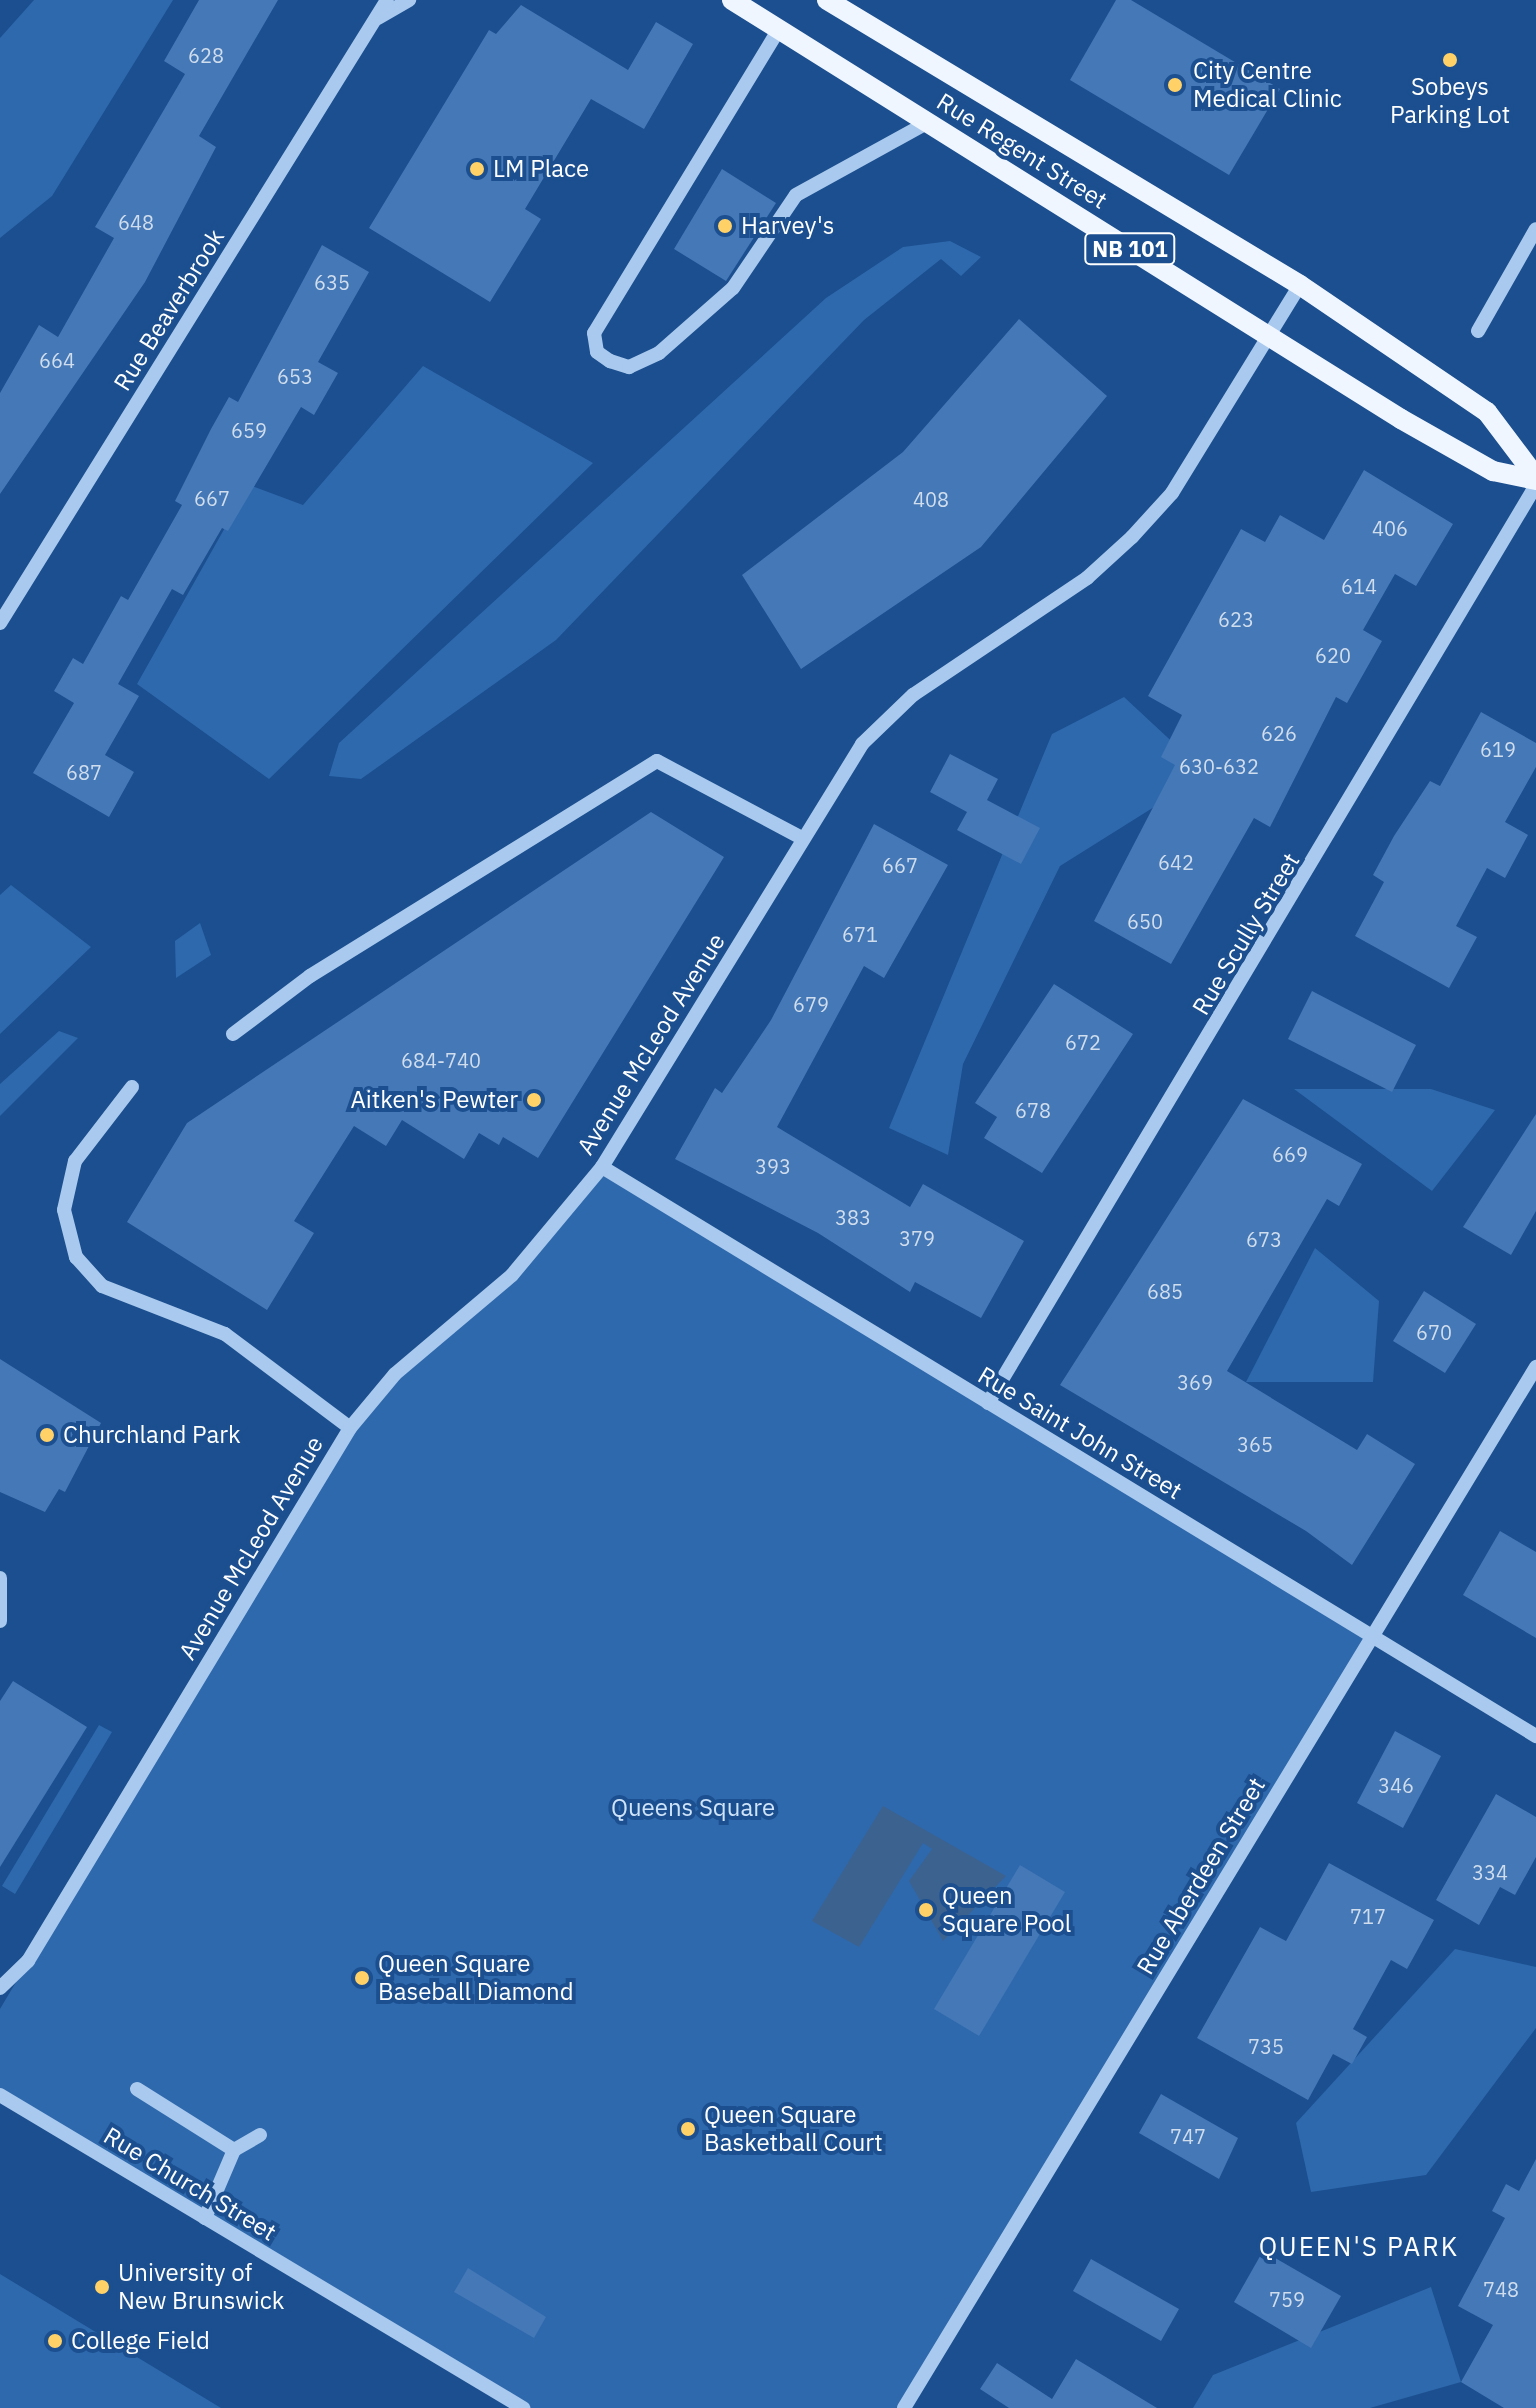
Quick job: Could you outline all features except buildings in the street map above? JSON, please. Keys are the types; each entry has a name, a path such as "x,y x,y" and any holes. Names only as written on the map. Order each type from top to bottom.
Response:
{"main road":[{"name":"Rue Regent Street","path":"732,0 1267,334 1493,471 1536,480"},
{"name":"Rue Regent Street","path":"827,0 1300,285 1487,412 1536,480"}],"street":[{"path":"375,20 377,0"},
{"name":"Rue Beaverbrook","path":"0,623 387,0"},
{"path":"375,20 409,0"},
{"path":"779,29 594,333 597,352 610,361 629,367 659,353 733,288 796,195 928,122"},
{"path":"1478,331 1536,229"},
{"name":"Avenue McLeod Avenue","path":"0,1988 28,1961 350,1428 395,1374 512,1275 602,1167 862,744 913,695 1087,578 1132,537 1172,493 1267,334 1300,285"},
{"name":"Rue Scully Street","path":"988,1403 1536,480"},
{"path":"233,1034 310,976 657,761 802,838"},
{"path":"132,1087 75,1161 64,1210 76,1257 102,1286 225,1334 350,1428"},
{"name":"Rue Saint John Street","path":"602,1167 1536,1736"},
{"name":"Rue Aberdeen Street","path":"904,2408 1536,1367"},
{"path":"0,1578 0,1621"},
{"path":"137,2089 234,2150"},
{"name":"Rue Church Street","path":"0,2095 523,2408"},
{"path":"205,2218 234,2150 260,2135"}],"green space":[{"path":"34,0 173,0 52,196 0,238 0,38"},
{"path":"950,241 981,257 961,276 941,259 864,320 556,640 361,779 329,776 339,743 826,298 903,247"},
{"path":"423,366 593,463 269,779 137,684 249,485 303,505"},
{"path":"1124,697 1181,750 1178,792 1060,866 963,1064 948,1155 889,1128 1052,734"},
{"path":"11,885 91,947 0,1034 0,895"},
{"path":"200,923 211,955 176,978 175,941"},
{"path":"59,1031 78,1038 0,1116 0,1084"},
{"path":"1294,1089 1431,1089 1495,1110 1432,1191"},
{"name":"Queens Square","path":"602,1167 1373,1637 904,2408 523,2408 0,2095 0,2009 301,1503 395,1374 512,1275"},
{"path":"1315,1248 1379,1301 1373,1382 1246,1382"},
{"path":"99,1725 112,1732 15,1894 2,1886"},
{"path":"1455,1949 1536,1967 1536,2028 1426,2175 1311,2192 1296,2123"},
{"name":"College Field","path":"0,2274 221,2408 0,2408"},
{"path":"1431,2287 1461,2382 1370,2408 1193,2408 1213,2375"}],"shaded area":[{"path":"883,1806 1006,1876 943,1941 909,1881 932,1849 923,1843 859,1947 812,1921"}],"place":[{"name":"Sobeys Parking Lot","path":"1450,60"},
{"name":"City Centre Medical Clinic","path":"1175,85"},
{"name":"LM Place","path":"477,169"},
{"name":"Harvey's","path":"725,226"},
{"name":"Aitken's Pewter","path":"534,1100"},
{"name":"Churchland Park","path":"47,1435"},
{"name":"Queen Square Pool","path":"926,1910"},
{"name":"Queen Square Baseball Diamond","path":"362,1978"},
{"name":"Queen Square Basketball Court","path":"688,2129"},
{"name":"University of New Brunswick","path":"102,2287"},
{"name":"College Field","path":"55,2341"}],"district":[{"name":"QUEEN'S PARK","path":"1359,2247"}]}
